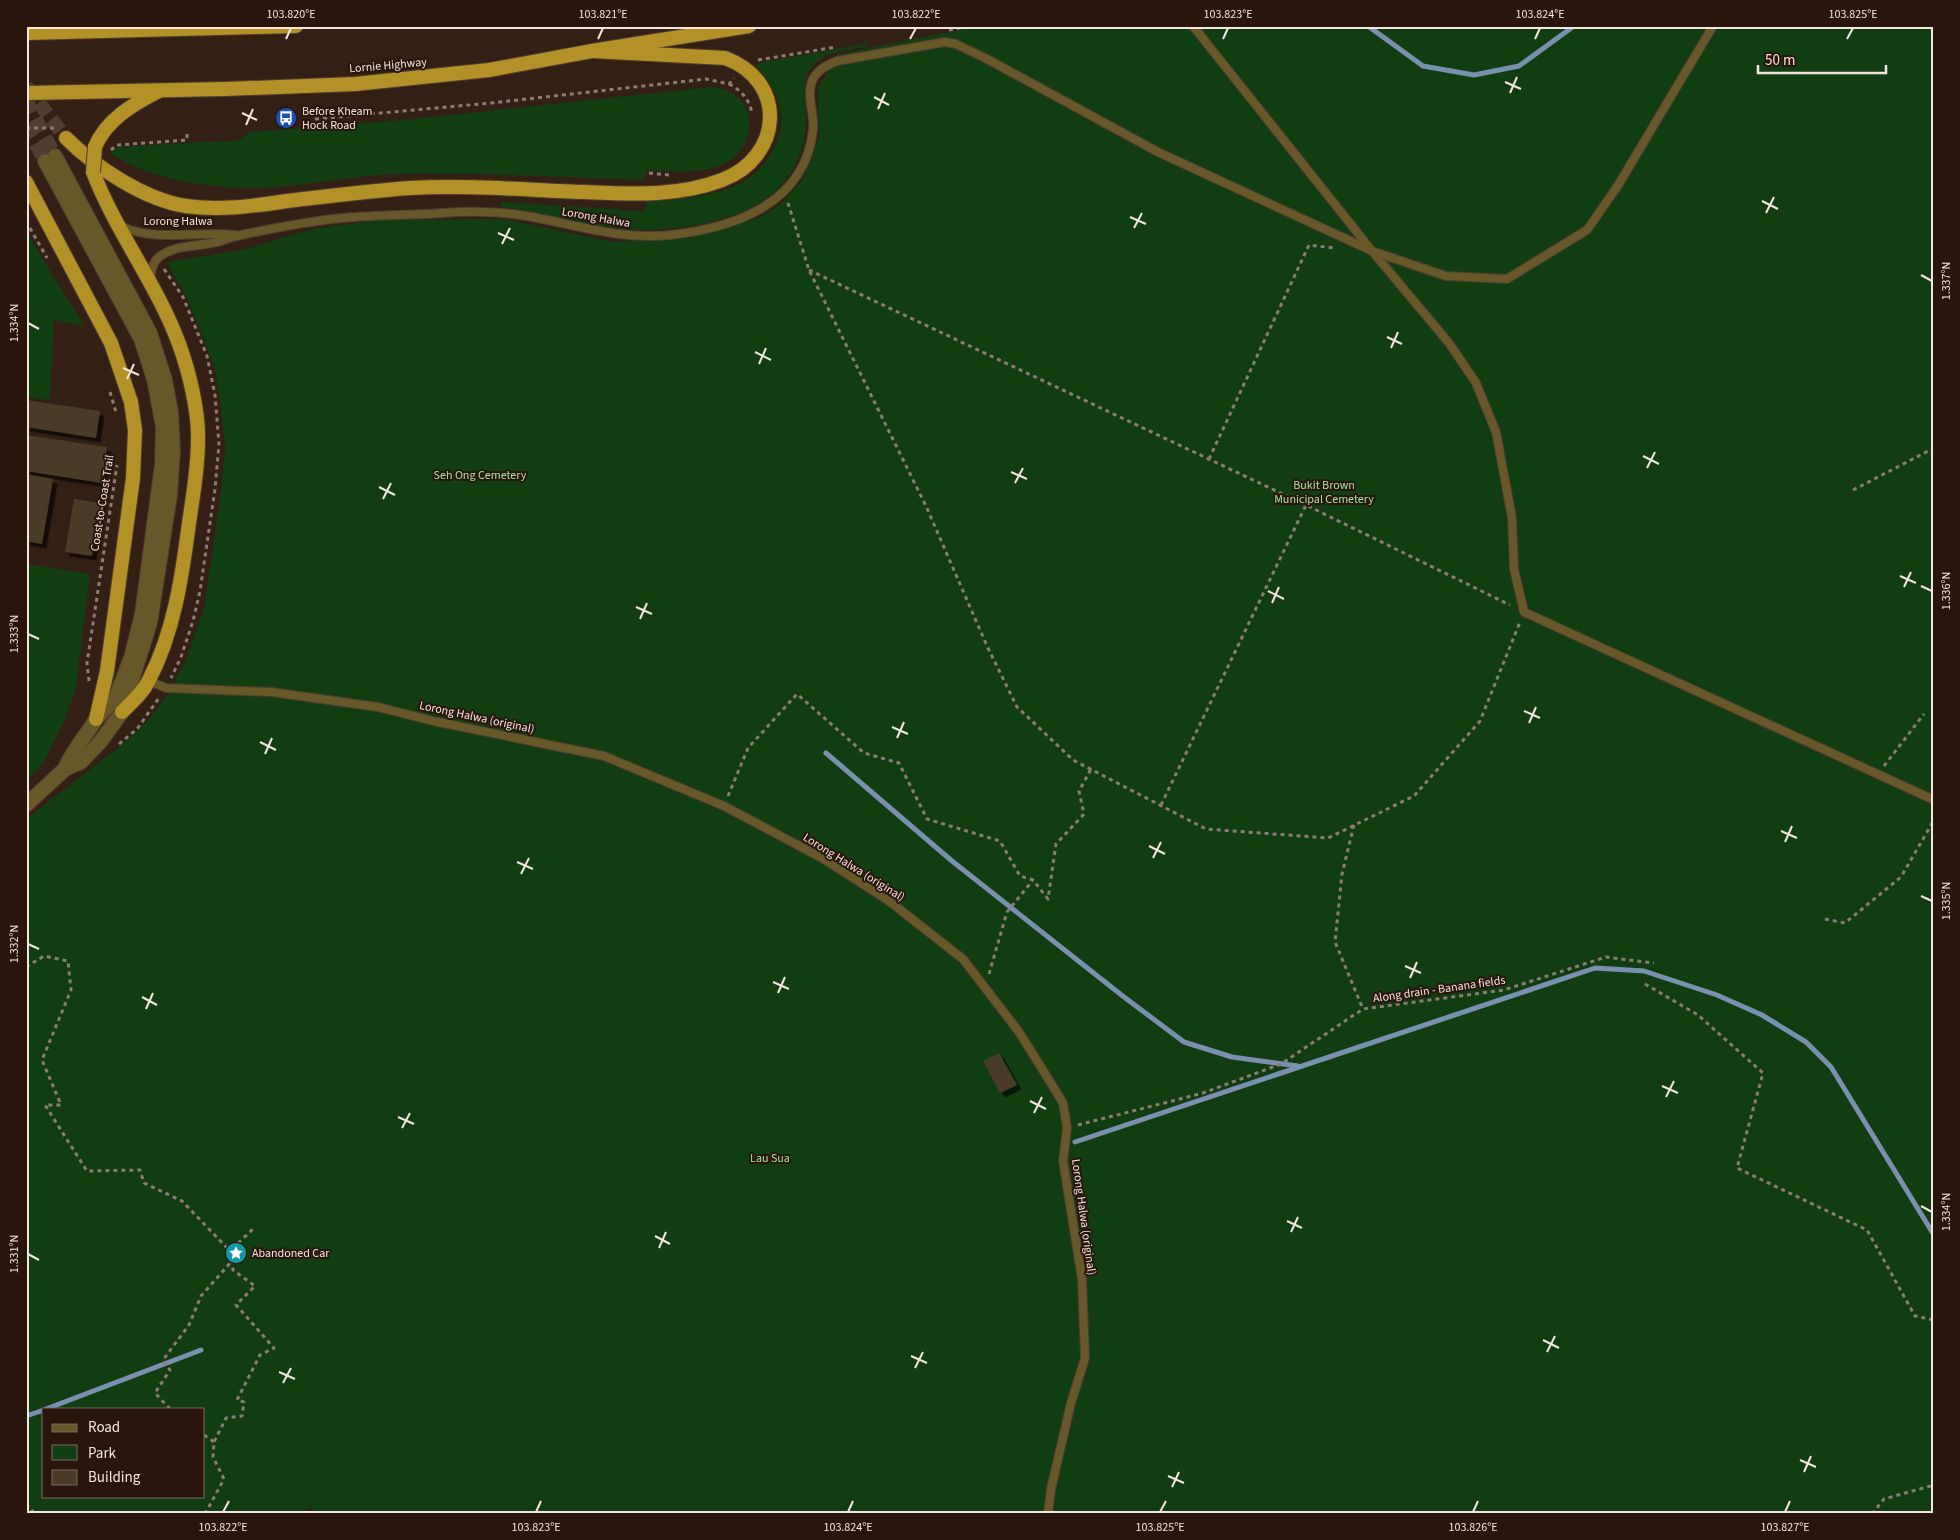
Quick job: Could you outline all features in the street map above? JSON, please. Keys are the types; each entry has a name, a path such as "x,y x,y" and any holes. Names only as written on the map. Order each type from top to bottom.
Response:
{"highway":[{"path":"26,33 296,26"},
{"name":"Lornie Highway","path":"26,93 355,84 489,70 592,51 749,26"},
{"path":"66,138 85,157 155,198 185,206 224,208 359,192 412,188 637,194 667,192 694,188 724,180 748,166 761,152 771,121 769,103 761,83 742,66 725,58 592,51"},
{"path":"122,712 141,693 149,681 170,628 181,580 194,486 198,439 188,371 166,310 119,226 93,172 95,147 99,136 122,112 162,90"},
{"path":"26,182 111,343 131,402 135,430 133,478 107,671 96,718"}],"street":[{"path":"26,805 65,769 81,762 101,742 122,712 150,623 170,496 173,451 171,412 165,380 150,333 50,159 141,340 154,380 163,427 162,465 142,614 131,658 115,699 96,718 85,737 69,758 65,769"}],"lane":[{"path":"1193,26 1372,251 1449,343 1476,382 1496,432 1512,518 1514,569 1524,612 1934,800"},
{"name":"Lorong Halwa","path":"150,281 152,268 157,258 174,248 217,242 239,235 342,218 484,212 532,217 608,233 637,236 668,235 698,231 735,222 761,209 784,193 805,158 813,129 810,93 812,81 818,72 827,65 837,61 945,42 956,44 987,59 1158,152 1372,251 1446,276 1507,279 1587,230 1617,187 1713,26"},
{"name":"Lorong Halwa","path":"119,226 141,234 174,235 217,232 239,235"},
{"name":"Lorong Halwa (original)","path":"149,681 166,688 271,692 378,707 433,721 604,756 724,806 822,858 889,901 963,959 986,986 1019,1032 1064,1102 1067,1128 1063,1161 1082,1279 1085,1358 1071,1403 1051,1489 1048,1514"}],"path":[{"path":"943,31 971,26"},
{"path":"729,84 742,66 750,59 759,60 840,46"},
{"path":"315,119 482,104 706,79 729,84 740,89 752,110 753,118"},
{"path":"117,145 188,140 187,132"},
{"path":"649,173 676,176"},
{"path":"784,193 809,270 926,506 987,646 1017,707 1073,760 1206,829 1328,838 1414,796 1480,721 1524,612 1306,505 809,270"},
{"path":"26,221 48,261"},
{"path":"1209,459 1309,245 1336,248"},
{"path":"108,387 116,414"},
{"path":"1853,490 1934,448"},
{"name":"Coast-to-Coast Trail","path":"89,686 87,664 118,461"},
{"path":"1161,805 1306,505"},
{"path":"724,806 748,748 797,694 864,753 899,763 927,819 1000,841 1020,876 1032,880 1048,899 1056,844 1084,814 1079,791 1090,769"},
{"path":"1883,767 1924,714"},
{"path":"1825,919 1845,923 1901,877 1934,820"},
{"path":"1354,825 1342,874 1335,942 1363,1009"},
{"path":"986,986 1007,912 1032,880"},
{"path":"26,967 44,956 68,961 71,990 42,1060 61,1105 45,1105 87,1171 140,1170 144,1183 182,1201 230,1251 233,1270 255,1286 236,1305 274,1348 260,1356 237,1400 244,1402 242,1416 226,1418 214,1442 213,1457 224,1479 205,1514"},
{"name":"Along drain - Banana fields","path":"1067,1128 1203,1093 1282,1064 1363,1009 1504,990 1606,957 1654,963"},
{"path":"1645,984 1698,1015 1763,1073 1737,1168 1867,1230 1916,1316 1934,1320"},
{"path":"230,1251 255,1227"},
{"path":"169,1408 155,1393 170,1370 163,1360 189,1325 201,1296 232,1261"},
{"path":"205,1436 214,1442"},
{"path":"1872,1514 1884,1499 1934,1485"},
{"path":"26,1504 35,1514"}],"green space":[{"path":"980,26 1934,26 1934,1514 318,1514 309,1507 305,1514 26,1514 26,819 134,734 150,718 167,696 186,660 205,604 221,492 225,447 215,370 187,298 167,262 246,249 312,229 378,220 505,219 613,242 689,238 760,217 782,203 803,179 819,138 818,88 838,54"},
{"path":"870,43 866,47 831,54 813,66 806,78 805,85 806,121 801,151 789,175 772,194 751,208 726,218 699,225 643,230 590,225 501,207 501,202 645,211 647,202 701,196 733,187 745,181 764,164 777,142 780,130 781,117 777,98 769,83 755,65"},
{"path":"712,87 730,92 740,99 746,107 749,117 749,128 742,148 735,157 716,167 697,171 646,170 645,180 390,174 278,187 236,188 191,183 169,178 148,172 110,153 118,147 234,141 240,140 249,132 394,121"},
{"path":"26,231 84,326 54,320 50,400 26,397"},
{"path":"26,564 90,574 76,688 65,719 46,758 36,772 26,780"}],"building":[{"path":"26,400 100,411 96,438 26,427"},
{"path":"26,435 107,447 102,483 26,471"},
{"path":"26,474 53,479 42,544 26,541"},
{"path":"74,499 101,503 92,556 65,552"},
{"path":"999,1053 1017,1085 1000,1093 983,1061"}],"waterway":[{"path":"1368,26 1423,66 1474,75 1519,66 1574,26"},
{"path":"826,753 952,861 1184,1042 1232,1057 1298,1066"},
{"path":"1075,1142 1595,968 1644,971 1717,995 1762,1015 1806,1042 1831,1067 1934,1235"},
{"path":"49,1408 201,1350"},
{"path":"26,1416 42,1411"}],"tunnel":[{"path":"26,86 66,138"},
{"path":"26,100 55,156"},
{"path":"26,125 45,161"}],"place":[{"name":"Before Kheam Hock Road","path":"286,118"},
{"name":"Abandoned Car","path":"236,1253"}],"park label":[{"name":"Seh Ong Cemetery","path":"480,475"},
{"name":"Bukit Brown Municipal Cemetery","path":"1324,492"},
{"name":"Lau Sua","path":"770,1158"}]}
